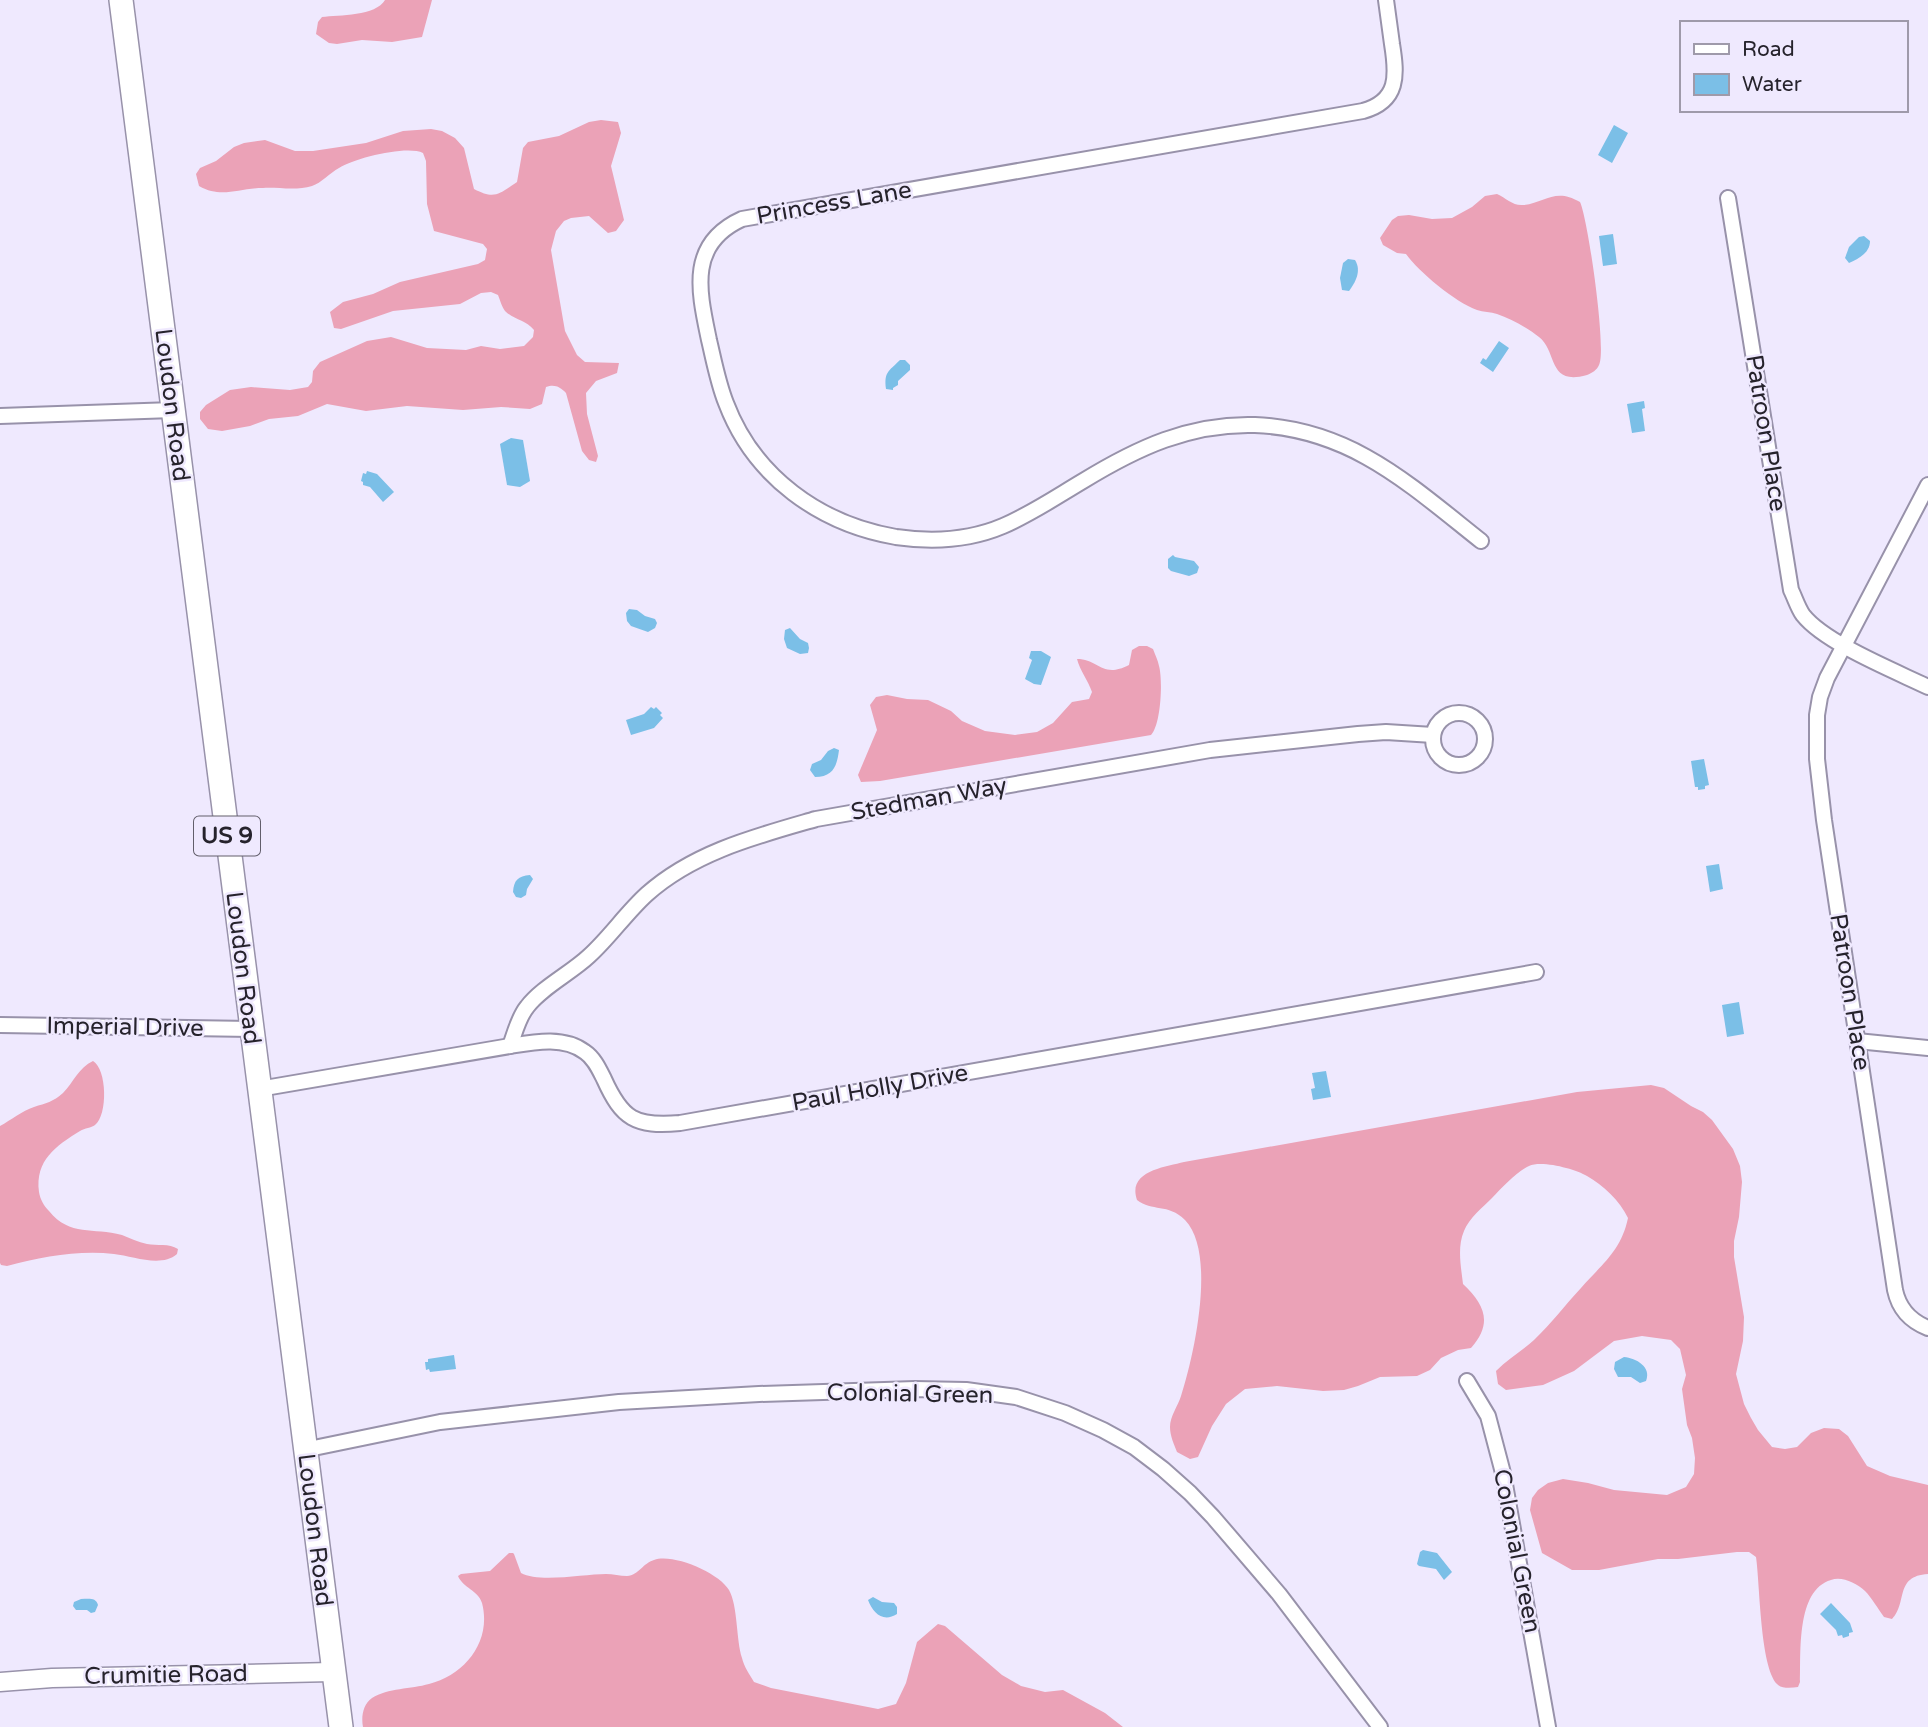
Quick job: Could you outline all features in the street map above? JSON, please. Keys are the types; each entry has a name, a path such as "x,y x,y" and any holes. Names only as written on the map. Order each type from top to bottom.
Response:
{"main road":[{"name":"Loudon Road","path":"121,0 341,1727"}],"street":[{"name":"Princess Lane","path":"1386,0 1396,72 1391,92 1376,106 1363,111 743,219 723,230 704,257 699,280 704,314 713,360 726,404 753,452 787,489 806,504 863,529 932,540 984,533 1023,517 1146,446 1204,429 1254,425 1322,436 1357,452 1399,476 1481,541"},
{"name":"Patroon Place","path":"1728,198 1791,590 1803,615 1823,633 1928,687"},
{"path":"0,416 173,410"},
{"path":"1845,646 1928,485"},
{"name":"Patroon Place","path":"1845,646 1823,688 1817,715 1816,737 1824,820 1897,1298 1913,1321 1928,1328"},
{"name":"Stedman Way","path":"510,1046 522,1014 532,1001 591,954 647,894 696,860 754,838 816,819 1210,750 1386,732 1433,735"},
{"name":"Paul Holly Drive","path":"259,1088 548,1042 578,1047 585,1051 595,1061 621,1110 640,1121 665,1125 1536,972"},
{"name":"Imperial Drive","path":"0,1025 251,1029"},
{"path":"1857,1041 1928,1048"},
{"name":"Colonial Green","path":"1467,1381 1488,1416 1503,1474 1548,1727"},
{"name":"Colonial Green","path":"304,1450 440,1422 638,1401 915,1389 966,1390 1016,1397 1055,1409 1103,1430 1134,1447 1181,1485 1213,1517 1279,1594 1380,1727"},
{"name":"Crumitie Road","path":"0,1682 52,1678 332,1672"}],"shaded area":[{"path":"385,0 432,0 422,37 392,42 362,40 337,44 329,43 316,34 318,22 322,17 366,12"},
{"path":"589,122 618,122 621,133 611,166 624,220 616,231 608,233 589,216 571,218 564,221 556,231 551,250 565,331 577,355 585,362 619,363 617,373 596,381 586,393 587,414 598,456 596,462 589,460 582,451 566,393 555,386 546,387 542,404 530,409 501,407 463,410 407,406 366,411 327,404 298,416 269,419 222,431 208,429 200,419 200,412 206,405 230,390 251,387 290,390 308,387 312,382 313,371 320,362 367,341 391,337 427,348 466,350 481,346 500,349 524,346 533,337 534,330 505,311 498,295 491,292 481,293 460,304 393,311 341,329 334,328 330,312 343,302 373,294 400,282 478,264 485,260 487,249 483,244 434,231 427,204 426,161 423,153 405,151 368,157 339,168 315,185 300,188 254,188 215,192 199,186 196,174 200,168 244,143 265,140 295,151 313,151 366,143 403,131 431,129 455,138 464,148 474,189 492,195 517,182 523,148 528,142 559,136"},
{"path":"1497,194 1519,205 1557,196 1580,202 1592,257 1601,336 1599,365 1591,373 1565,376 1555,366 1545,343 1535,334 1508,318 1477,310 1448,294 1428,278 1406,254 1397,253 1383,245 1380,238 1392,220 1398,216 1452,218 1485,196"},
{"path":"1139,646 1153,649 1160,673 1159,712 1151,735 861,782 858,775 877,730 870,705 876,697 887,695 928,700 951,711 962,721 985,731 1015,735 1037,732 1053,723 1072,702 1089,699 1092,692 1077,659 1106,669 1120,669 1129,665 1132,650"},
{"path":"93,1061 98,1066 103,1082 102,1112 95,1125 71,1137 49,1155 40,1171 41,1200 65,1225 122,1235 147,1244 171,1246 178,1249 177,1254 155,1261 114,1254 74,1254 1,1265 0,1126 59,1096 84,1067"},
{"path":"1651,1085 1664,1088 1712,1120 1733,1149 1740,1166 1742,1182 1734,1257 1744,1317 1743,1341 1736,1374 1744,1404 1758,1430 1772,1447 1785,1449 1797,1447 1811,1433 1824,1428 1839,1429 1848,1436 1867,1466 1890,1476 1928,1485 1928,1574 1917,1576 1906,1585 1897,1613 1892,1619 1884,1617 1868,1594 1853,1583 1835,1579 1820,1586 1806,1609 1798,1687 1781,1687 1771,1675 1764,1643 1756,1557 1749,1552 1658,1559 1599,1570 1572,1570 1542,1553 1530,1510 1532,1498 1548,1483 1563,1479 1614,1490 1667,1495 1686,1487 1694,1474 1695,1458 1682,1389 1686,1375 1680,1349 1671,1340 1642,1336 1614,1341 1574,1371 1543,1385 1506,1390 1498,1384 1496,1371 1546,1328 1610,1256 1625,1229 1628,1218 1616,1200 1582,1173 1550,1165 1529,1166 1509,1180 1466,1226 1460,1250 1463,1284 1477,1299 1484,1315 1482,1330 1471,1348 1458,1350 1441,1358 1430,1370 1417,1376 1380,1377 1344,1390 1323,1391 1277,1386 1245,1389 1226,1404 1212,1426 1198,1457 1190,1459 1177,1452 1171,1437 1171,1419 1180,1400 1192,1356 1200,1305 1200,1256 1195,1235 1185,1220 1172,1211 1148,1206 1137,1200 1135,1190 1142,1177 1158,1169 1184,1162 1577,1092"},
{"path":"509,1553 514,1554 521,1573 539,1577 606,1574 627,1576 635,1574 654,1560 662,1559 683,1562 706,1571 724,1584 732,1597 740,1651 747,1671 754,1682 771,1688 878,1709 896,1704 906,1683 917,1642 938,1624 945,1626 1002,1675 1021,1686 1045,1692 1063,1690 1105,1713 1123,1727 363,1727 363,1711 372,1698 385,1692 422,1686 442,1679 454,1673 473,1654 483,1630 482,1603 458,1576 490,1571"}],"water":[{"path":"1614,125 1628,133 1612,163 1598,155"},
{"path":"1613,234 1617,264 1603,266 1599,236"},
{"path":"1864,236 1870,241 1868,249 1849,263 1845,258 1849,247 1859,237"},
{"path":"1348,259 1355,260 1358,268 1349,291 1342,290 1340,278 1343,263"},
{"path":"1499,341 1509,348 1493,372 1480,363 1483,358 1486,360"},
{"path":"900,360 905,360 910,365 910,370 893,390 886,389 888,373"},
{"path":"1644,401 1645,408 1642,409 1645,431 1632,433 1627,404"},
{"path":"511,438 523,440 530,481 520,487 507,485 500,444"},
{"path":"367,471 377,474 394,492 383,502 370,487 363,485 363,473 366,474"},
{"path":"1173,555 1194,561 1199,567 1197,573 1189,576 1171,571 1168,568 1168,559"},
{"path":"629,609 655,619 655,628 648,632 631,626 626,613"},
{"path":"790,628 808,643 808,653 800,654 787,648 785,630"},
{"path":"1031,651 1041,651 1051,657 1041,685 1025,679 1032,660 1029,658"},
{"path":"651,707 656,707 663,718 654,728 631,735 626,720 644,714"},
{"path":"834,748 839,750 833,769 826,775 815,777 810,770 812,764"},
{"path":"1704,759 1709,785 1698,790 1698,787 1695,787 1691,761"},
{"path":"1719,864 1723,889 1710,892 1706,866"},
{"path":"530,875 533,879 526,895 516,897 513,892 514,884 522,876"},
{"path":"1739,1002 1744,1034 1727,1037 1722,1005"},
{"path":"1326,1071 1331,1097 1313,1100 1311,1089 1315,1088 1312,1073"},
{"path":"454,1355 456,1369 430,1372 429,1369 426,1370 425,1362 428,1362 428,1359"},
{"path":"1624,1357 1642,1364 1647,1371 1646,1381 1640,1383 1631,1377 1618,1377 1614,1369 1615,1362"},
{"path":"1423,1550 1437,1553 1452,1572 1444,1580 1436,1569 1417,1564"},
{"path":"873,1597 882,1602 894,1603 897,1614 892,1617 879,1615 868,1600"},
{"path":"81,1599 95,1601 98,1605 95,1612 76,1610 74,1602"},
{"path":"1831,1603 1850,1623 1853,1632 1849,1633 1849,1636 1838,1636 1836,1630 1820,1614"}]}
